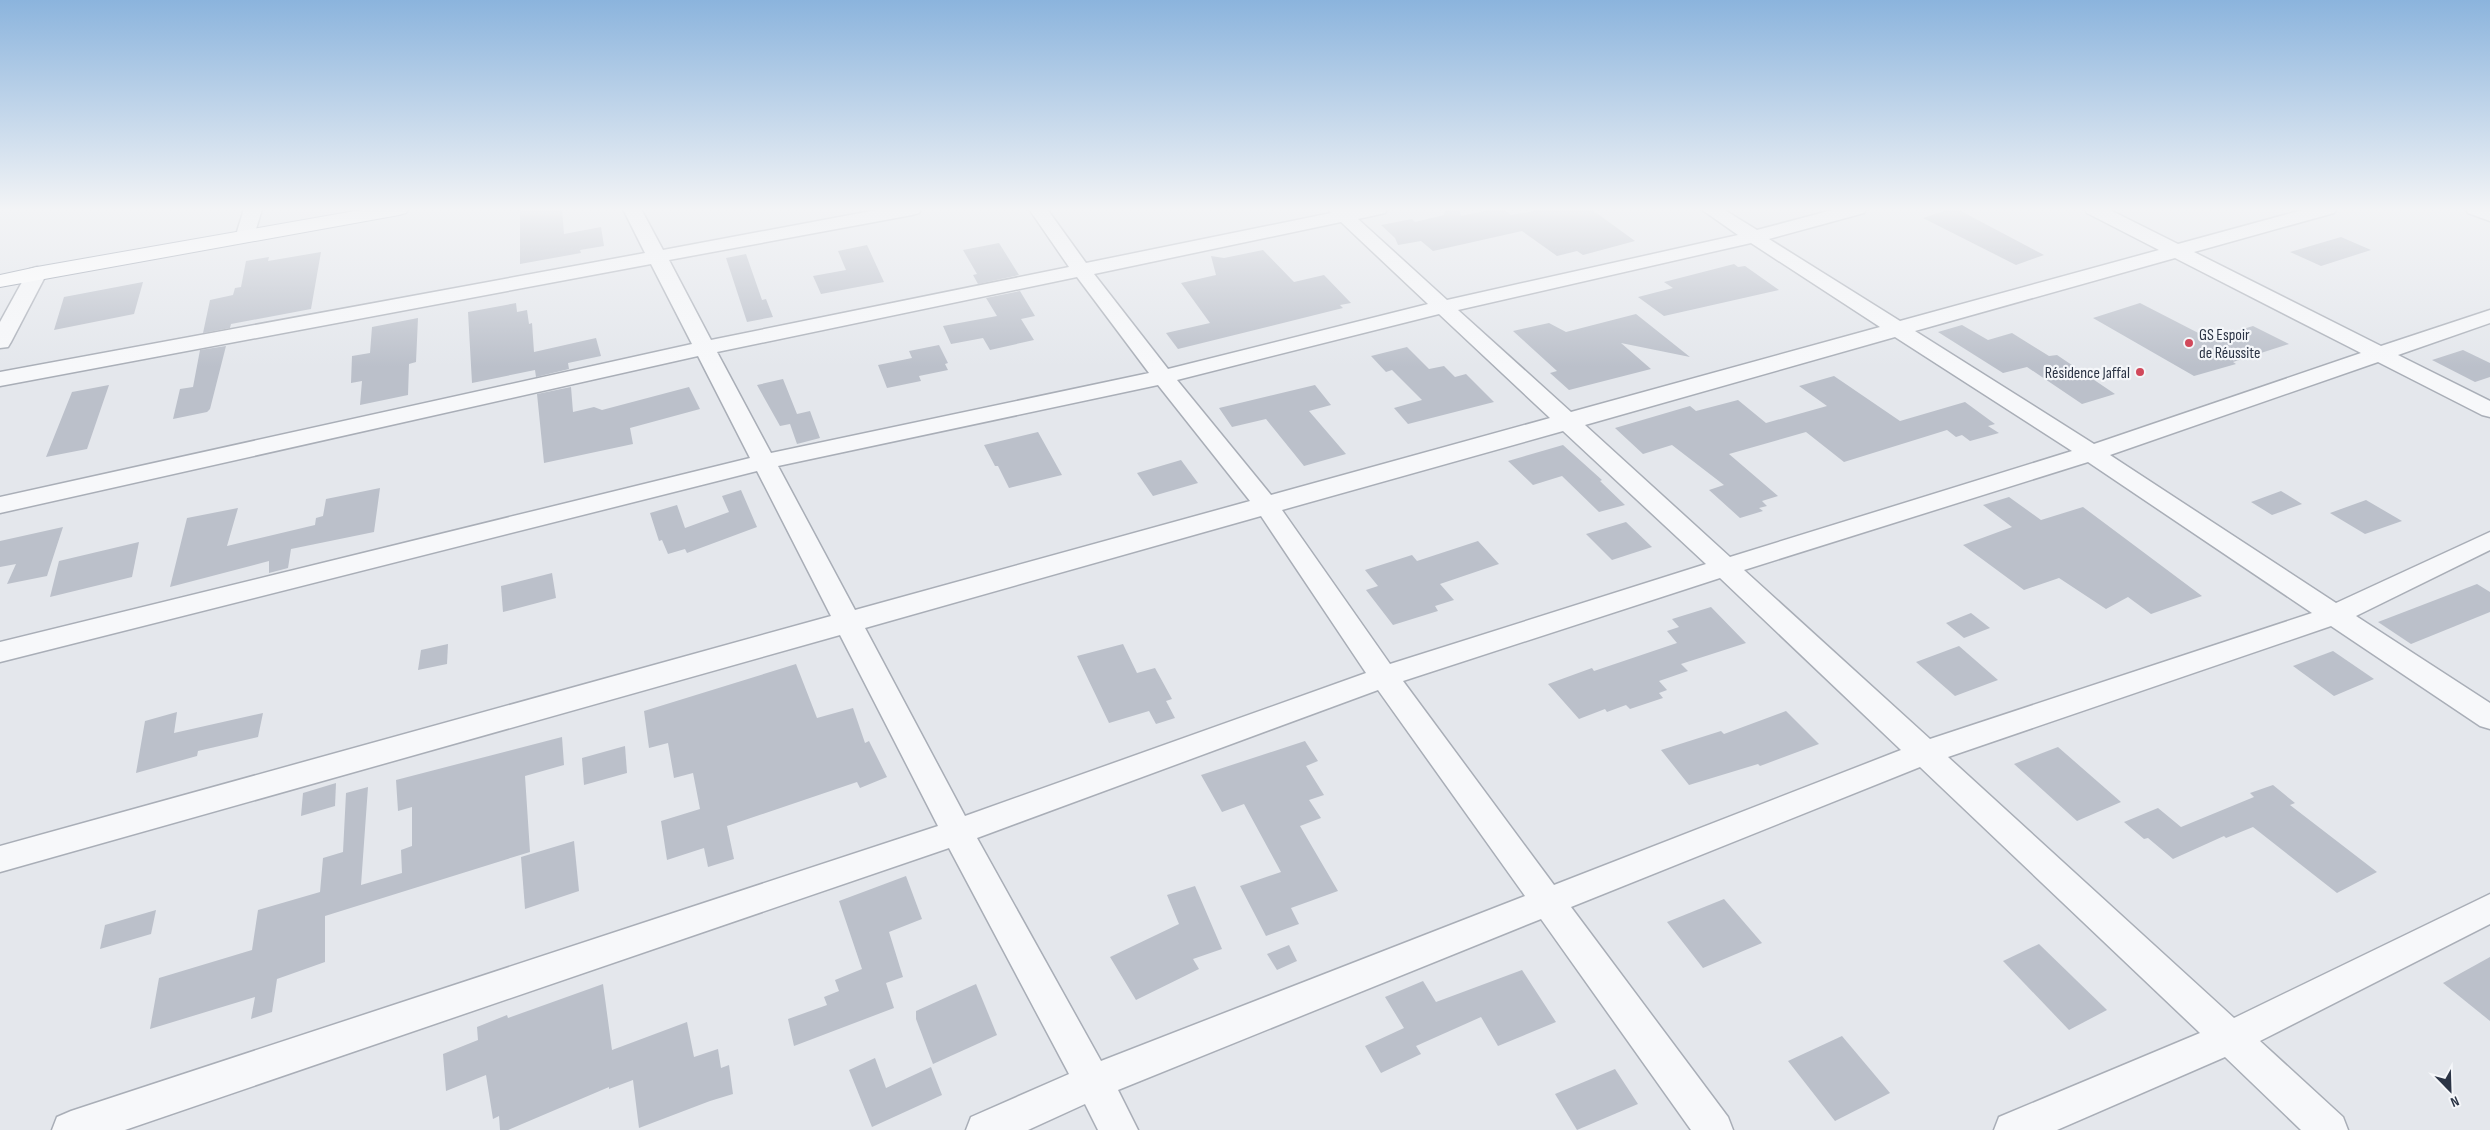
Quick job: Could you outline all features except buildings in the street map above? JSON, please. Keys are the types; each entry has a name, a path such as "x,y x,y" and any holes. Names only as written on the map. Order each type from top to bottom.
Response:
{"highway":[{"path":"0,281 99,262"}],"street":[{"path":"0,379 632,262"},
{"path":"659,262 956,832 1119,1130"},
{"path":"1075,262 1163,377 1267,506 1384,678 1714,1130"},
{"path":"0,505 704,348 1123,262"},
{"path":"1393,262 1568,421 2329,1130"},
{"path":"0,652 764,462 1163,377 1442,307 1644,262"},
{"path":"1792,262 2091,453 2490,718"},
{"path":"0,859 2138,262"},
{"path":"2198,262 2490,410"},
{"path":"0,342 37,273"},
{"path":"71,1130 956,832 1384,678 1725,567 2091,453 2490,316"},
{"path":"985,1130 1094,1082 1924,753 2334,615 2490,540"},
{"path":"2013,1130 2230,1038 2490,908"}],"place":[{"name":"GS Espoir de Réussite","path":"2189,343"},
{"name":"Résidence Jaffal","path":"2140,372"}]}
